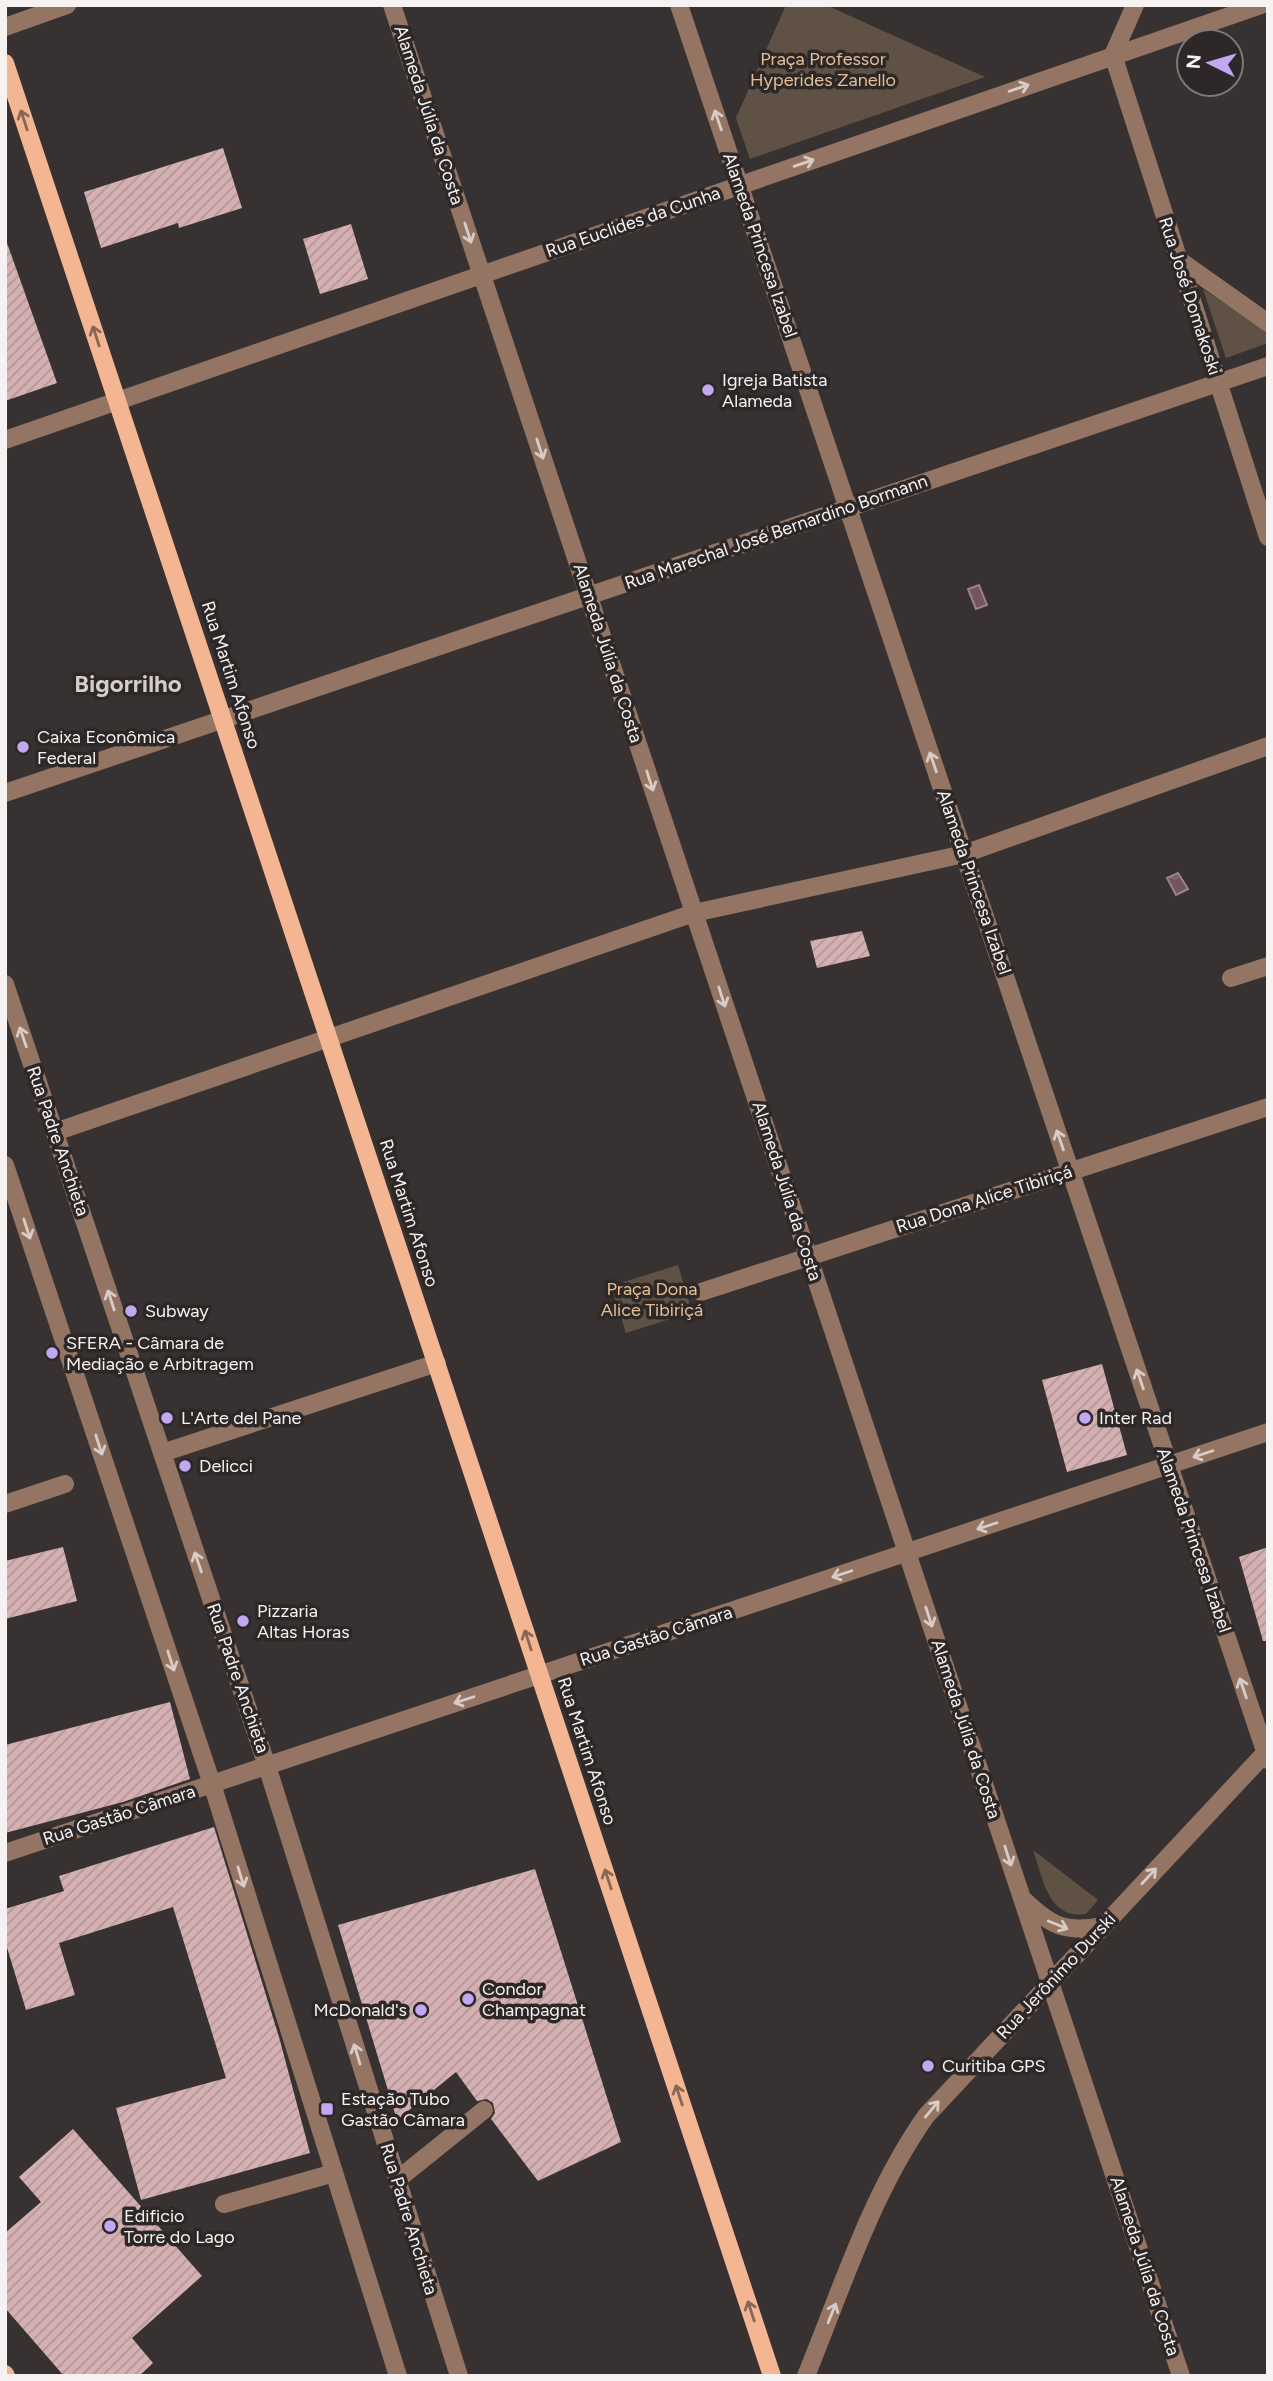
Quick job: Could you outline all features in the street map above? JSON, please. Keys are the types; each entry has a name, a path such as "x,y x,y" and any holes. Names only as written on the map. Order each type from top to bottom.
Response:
{"main road":[{"name":"Rua Martim Afonso","path":"5,63 772,2376"}],"street":[{"path":"5,27 67,5"},
{"name":"Alameda Júlia da Costa","path":"392,5 1181,2376"},
{"name":"Alameda Princesa Izabel","path":"679,5 1267,1754"},
{"path":"1113,55 1135,5"},
{"name":"Rua Euclides da Cunha","path":"5,440 1261,5"},
{"name":"Rua José Domakoski","path":"1113,55 1268,537"},
{"path":"1179,260 1268,323"},
{"name":"Rua Marechal José Bernardino Bormann","path":"5,793 1268,366"},
{"path":"55,1132 694,913 964,854 1268,746"},
{"path":"1231,978 1268,966"},
{"name":"Rua Padre Anchieta","path":"5,985 267,1766 459,2376"},
{"name":"Rua Dona Alice Tibiriçá","path":"701,1292 1268,1107"},
{"path":"5,1165 212,1784 398,2376"},
{"path":"162,1453 437,1363"},
{"name":"Rua Gastão Câmara","path":"5,1853 1268,1432"},
{"path":"5,1504 65,1484"},
{"name":"Rua Jerônimo Durski","path":"806,2376 880,2195 909,2139 946,2093 1267,1754"},
{"path":"1022,1898 1040,1915 1062,1928 1084,1930 1102,1926"},
{"path":"397,2180 484,2110"},
{"path":"224,2204 334,2173"}],"green space":[{"name":"Praça Professor Hyperides Zanello","path":"786,5 826,5 985,77 750,159 736,118"},
{"path":"1203,289 1268,333 1268,343 1226,358"},
{"name":"Praça Dona Alice Tibiriçá","path":"678,1265 692,1312 626,1333 611,1286"},
{"path":"1033,1850 1098,1900 1086,1914 1073,1914 1055,1904 1044,1884"}],"water":[{"path":"979,585 987,605 976,609 968,589"},
{"path":"1178,873 1188,889 1176,895 1167,878"}],"building":[{"path":"223,148 242,208 179,228 178,223 101,248 84,192"},
{"path":"351,224 368,279 320,294 303,239"},
{"path":"7,243 57,383 5,401 5,244"},
{"path":"862,931 870,956 817,968 810,941"},
{"name":"Inter Rad","path":"1102,1364 1127,1455 1067,1472 1042,1380"},
{"path":"63,1547 77,1601 5,1619 5,1561"},
{"path":"1268,1547 1268,1641 1263,1641 1239,1557"},
{"path":"170,1702 190,1779 123,1802 5,1833 5,1745"},
{"path":"214,1827 279,2037 310,2153 141,2200 116,2108 226,2078 173,1907 59,1943 75,1995 26,2010 5,1941 5,1909 64,1891 59,1876"},
{"name":"Condor Champagnat","path":"535,1869 621,2142 538,2181 491,2119 495,2113 493,2103 487,2099 477,2101 456,2072 397,2120 338,1925"},
{"path":"73,2129 202,2276 132,2338 153,2363 139,2376 64,2376 5,2308 5,2233 41,2202 19,2177"}],"place":[{"name":"Igreja Batista Alameda","path":"708,390"},
{"name":"Caixa Econômica Federal","path":"23,747"},
{"name":"Subway","path":"131,1311"},
{"name":"SFERA - Câmara de Mediação e Arbitragem","path":"52,1353"},
{"name":"L'Arte del Pane","path":"167,1418"},
{"name":"Inter Rad","path":"1085,1418"},
{"name":"Delicci","path":"185,1466"},
{"name":"Pizzaria Altas Horas","path":"243,1621"},
{"name":"Condor Champagnat","path":"468,1999"},
{"name":"McDonald's","path":"421,2010"},
{"name":"Curitiba GPS","path":"928,2066"},
{"name":"Estação Tubo Gastão Câmara","path":"327,2109"},
{"name":"Edificio Torre do Lago","path":"110,2226"}],"district":[{"name":"Bigorrilho","path":"128,683"}]}
